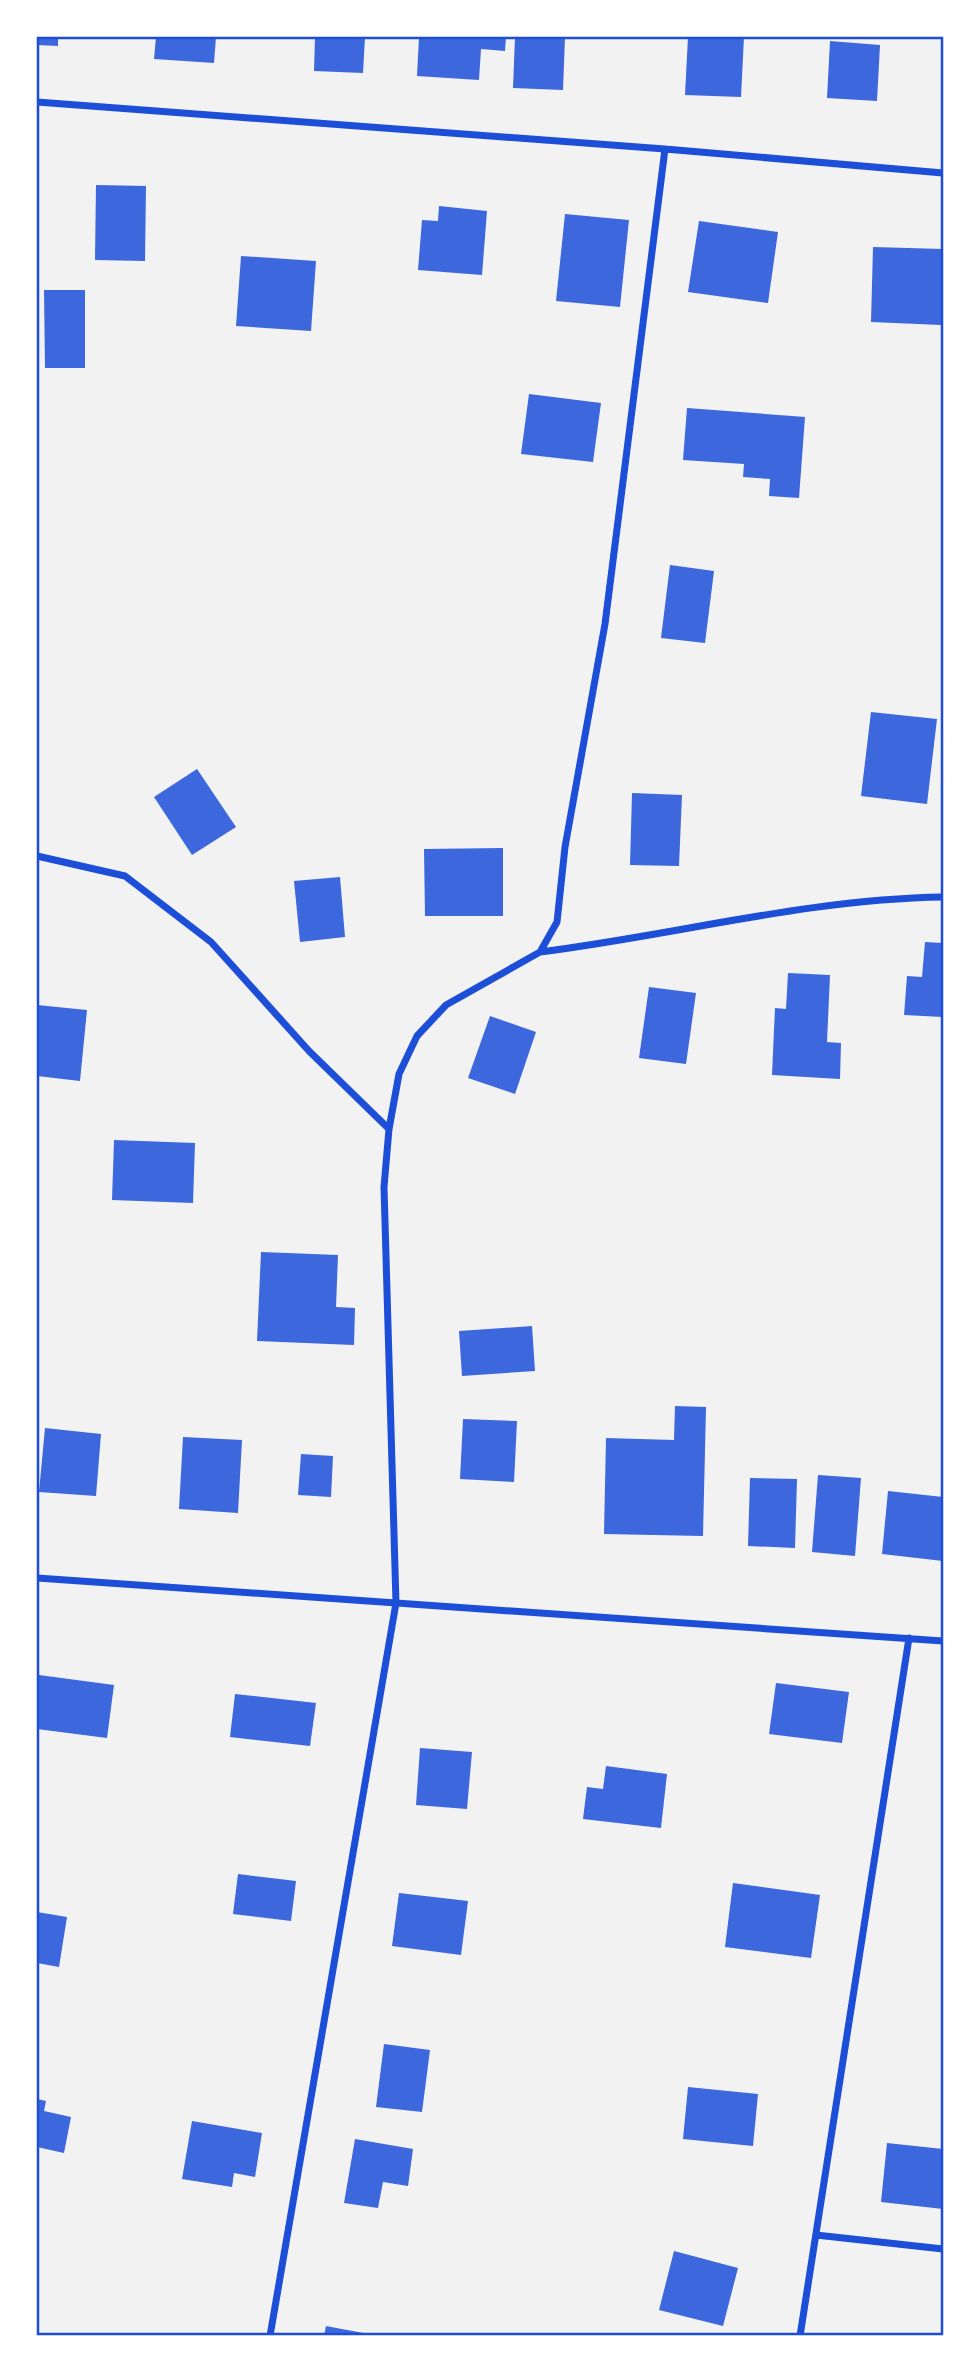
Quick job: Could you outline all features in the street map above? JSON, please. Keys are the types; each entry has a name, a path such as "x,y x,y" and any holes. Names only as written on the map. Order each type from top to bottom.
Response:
{"street":[{"path":"37,102 665,149 943,173"},
{"path":"540,952 557,922 565,847 605,624 665,149"},
{"path":"37,856 125,876 211,942 309,1051 390,1129"},
{"path":"270,2336 396,1603 384,1187 399,1074 417,1036 446,1005 540,952 765,914 895,898 943,897"},
{"path":"37,1578 943,1640"},
{"path":"800,2336 909,1638"},
{"path":"816,2235 943,2249"}],"building":[{"path":"37,37 58,37 58,46 37,45"},
{"path":"156,37 216,37 214,63 154,59"},
{"path":"315,37 365,37 363,73 314,71"},
{"path":"419,37 506,37 505,51 481,49 479,80 417,76"},
{"path":"515,37 565,37 563,90 513,88"},
{"path":"688,37 744,37 741,97 685,95"},
{"path":"830,41 880,45 877,101 827,98"},
{"path":"96,185 146,186 145,261 95,260"},
{"path":"439,206 487,211 482,275 418,270 422,220 438,221"},
{"path":"565,214 629,220 620,307 556,301"},
{"path":"699,221 778,232 768,303 688,292"},
{"path":"873,247 943,249 941,325 871,322"},
{"path":"241,256 316,261 311,331 236,326"},
{"path":"44,290 85,290 85,368 45,368"},
{"path":"529,394 601,403 593,462 521,454"},
{"path":"687,408 805,417 799,498 769,496 770,479 743,477 744,464 683,460"},
{"path":"670,565 714,571 705,643 661,638"},
{"path":"871,712 937,719 927,804 861,796"},
{"path":"197,769 236,827 192,855 154,797"},
{"path":"632,793 682,795 679,866 630,865"},
{"path":"503,848 503,916 425,916 424,849"},
{"path":"340,877 345,937 300,942 294,881"},
{"path":"925,942 943,943 943,1017 904,1015 907,976 922,977"},
{"path":"788,973 830,975 827,1042 841,1043 840,1079 772,1075 775,1008 786,1009"},
{"path":"649,987 696,993 686,1064 639,1058"},
{"path":"37,1005 87,1010 80,1081 37,1076"},
{"path":"490,1016 536,1032 515,1094 468,1078"},
{"path":"114,1140 195,1143 193,1203 112,1200"},
{"path":"261,1252 338,1255 336,1307 355,1308 354,1345 257,1341"},
{"path":"532,1326 535,1371 462,1376 459,1331"},
{"path":"675,1406 706,1407 703,1536 604,1534 606,1438 674,1440"},
{"path":"463,1419 517,1421 514,1482 460,1479"},
{"path":"45,1428 101,1434 96,1496 39,1492"},
{"path":"183,1437 242,1440 238,1513 179,1509"},
{"path":"301,1454 333,1456 331,1497 298,1495"},
{"path":"818,1475 861,1478 855,1556 812,1552"},
{"path":"750,1478 797,1479 795,1548 748,1546"},
{"path":"888,1491 943,1497 943,1561 882,1554"},
{"path":"39,1675 114,1685 107,1738 37,1729"},
{"path":"776,1683 849,1692 842,1743 769,1734"},
{"path":"235,1694 316,1703 310,1746 230,1737"},
{"path":"420,1748 472,1752 467,1809 416,1805"},
{"path":"606,1766 667,1774 661,1828 583,1819 587,1787 603,1789"},
{"path":"238,1874 296,1881 291,1921 233,1914"},
{"path":"733,1883 820,1895 811,1958 725,1947"},
{"path":"399,1893 468,1901 461,1955 392,1946"},
{"path":"37,1912 67,1917 59,1967 37,1963"},
{"path":"384,2044 430,2050 422,2112 376,2107"},
{"path":"688,2087 758,2094 753,2146 683,2139"},
{"path":"37,2099 46,2101 44,2111 71,2117 64,2153 37,2147"},
{"path":"192,2121 262,2133 255,2177 234,2173 232,2187 182,2179"},
{"path":"355,2139 413,2149 408,2186 383,2182 378,2208 344,2203"},
{"path":"887,2143 943,2149 943,2209 881,2202"},
{"path":"674,2251 738,2268 723,2326 659,2310"},
{"path":"326,2326 374,2335 374,2336 324,2336"}]}
